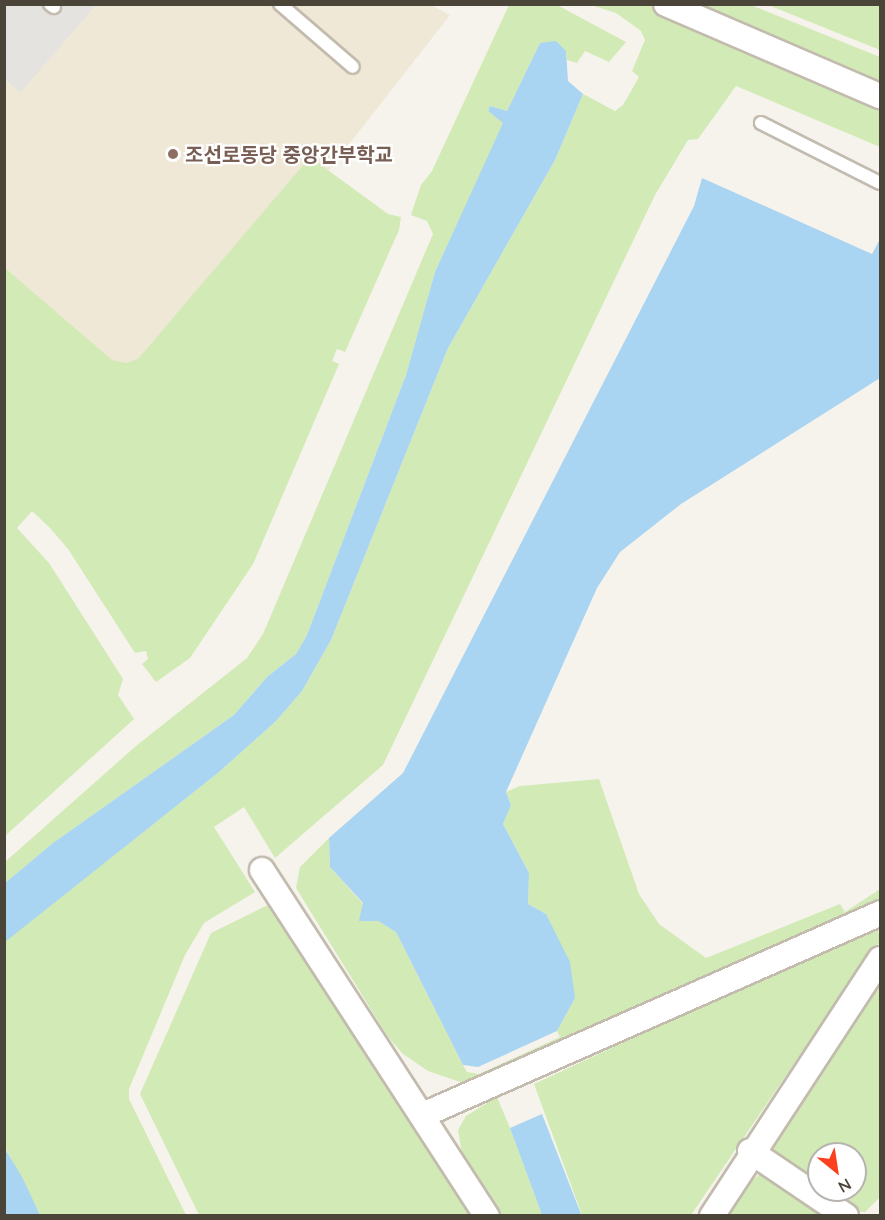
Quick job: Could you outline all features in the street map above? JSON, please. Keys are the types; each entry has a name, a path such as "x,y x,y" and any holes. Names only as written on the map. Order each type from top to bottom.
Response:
{"street":[{"path":"666,4 880,96"},
{"path":"262,870 487,1215"},
{"path":"423,1115 880,913"},
{"path":"712,1215 750,1151 880,959"},
{"path":"750,1151 846,1215"}],"lane":[{"path":"280,4 353,67"},
{"path":"761,123 880,183"}],"shaded area":[{"name":"조선로동당 중앙간부학교","path":"429,4 450,15 233,293 118,410 5,341 5,5"},
{"path":"5,5 96,5 20,93 5,79"}],"green space":[{"path":"509,5 557,5 626,42 609,62 585,51 577,63 567,60 566,51 540,43 507,111 490,106 488,111 504,123 435,272 406,375 307,635 296,654 267,677 234,715 53,843 5,883 5,862 136,746 247,658 263,634 433,234 427,221 411,215 421,185 432,171"},
{"path":"591,5 648,5 880,103 880,147 736,86 698,139 688,140 655,195 383,765 275,858 244,807 214,827 255,892 204,923 185,955 129,1089 129,1099 186,1215 40,1215 5,1147 4,942 219,772 276,721 302,691 331,640 448,348 555,160 583,94 615,111 623,105 639,77 632,71 645,40 641,31 616,13"},
{"path":"683,5 751,5 880,57 880,88"},
{"path":"768,5 880,5 880,50"},
{"path":"310,157 388,214 401,217 399,230 345,352 337,349 332,361 339,364 253,564 190,658 156,682 142,664 148,659 146,651 135,653 68,549 50,528 32,511 17,528 49,563 123,679 118,695 134,719 5,836 5,268 112,360 126,363 138,359"},
{"path":"599,779 639,894 659,924 706,958 840,904 845,912 880,889 880,903 466,1084 428,1071 403,1054 388,1037 296,888 300,867 329,838 330,867 378,921 396,932 467,1072 479,1074 560,1037 557,1031 575,998 546,914 528,904 529,873 503,824 511,805 506,792 520,786"},
{"path":"270,904 474,1215 199,1215 140,1094 211,933"},
{"path":"878,930 880,940 876,951 862,964 691,1215 582,1215 534,1084 865,931"},
{"path":"880,981 880,1197 865,1212 850,1211 838,1202 867,1202 867,1142 807,1142 807,1179 776,1156 773,1148 775,1137"},
{"path":"497,1097 542,1215 501,1215 462,1153 458,1130 466,1116"},
{"path":"762,1173 831,1216 727,1216 746,1184"}],"water":[{"path":"556,41 566,51 568,81 583,94 555,160 448,348 331,640 302,691 276,721 219,772 5,942 5,883 53,843 234,715 267,677 296,654 307,635 406,375 435,272 503,123 488,111 490,106 507,111 540,43"},
{"path":"702,178 872,254 880,239 880,378 681,504 620,552 597,588 506,792 511,805 503,824 529,873 528,904 546,914 570,962 575,998 557,1031 478,1067 463,1065 396,932 378,921 359,921 363,903 330,867 329,838 403,773 694,206"},
{"path":"542,1114 582,1215 542,1215 510,1128"},
{"path":"4,1147 22,1177 40,1215 5,1215"}],"place":[{"name":"조선로동당 중앙간부학교","path":"173,154"}]}
